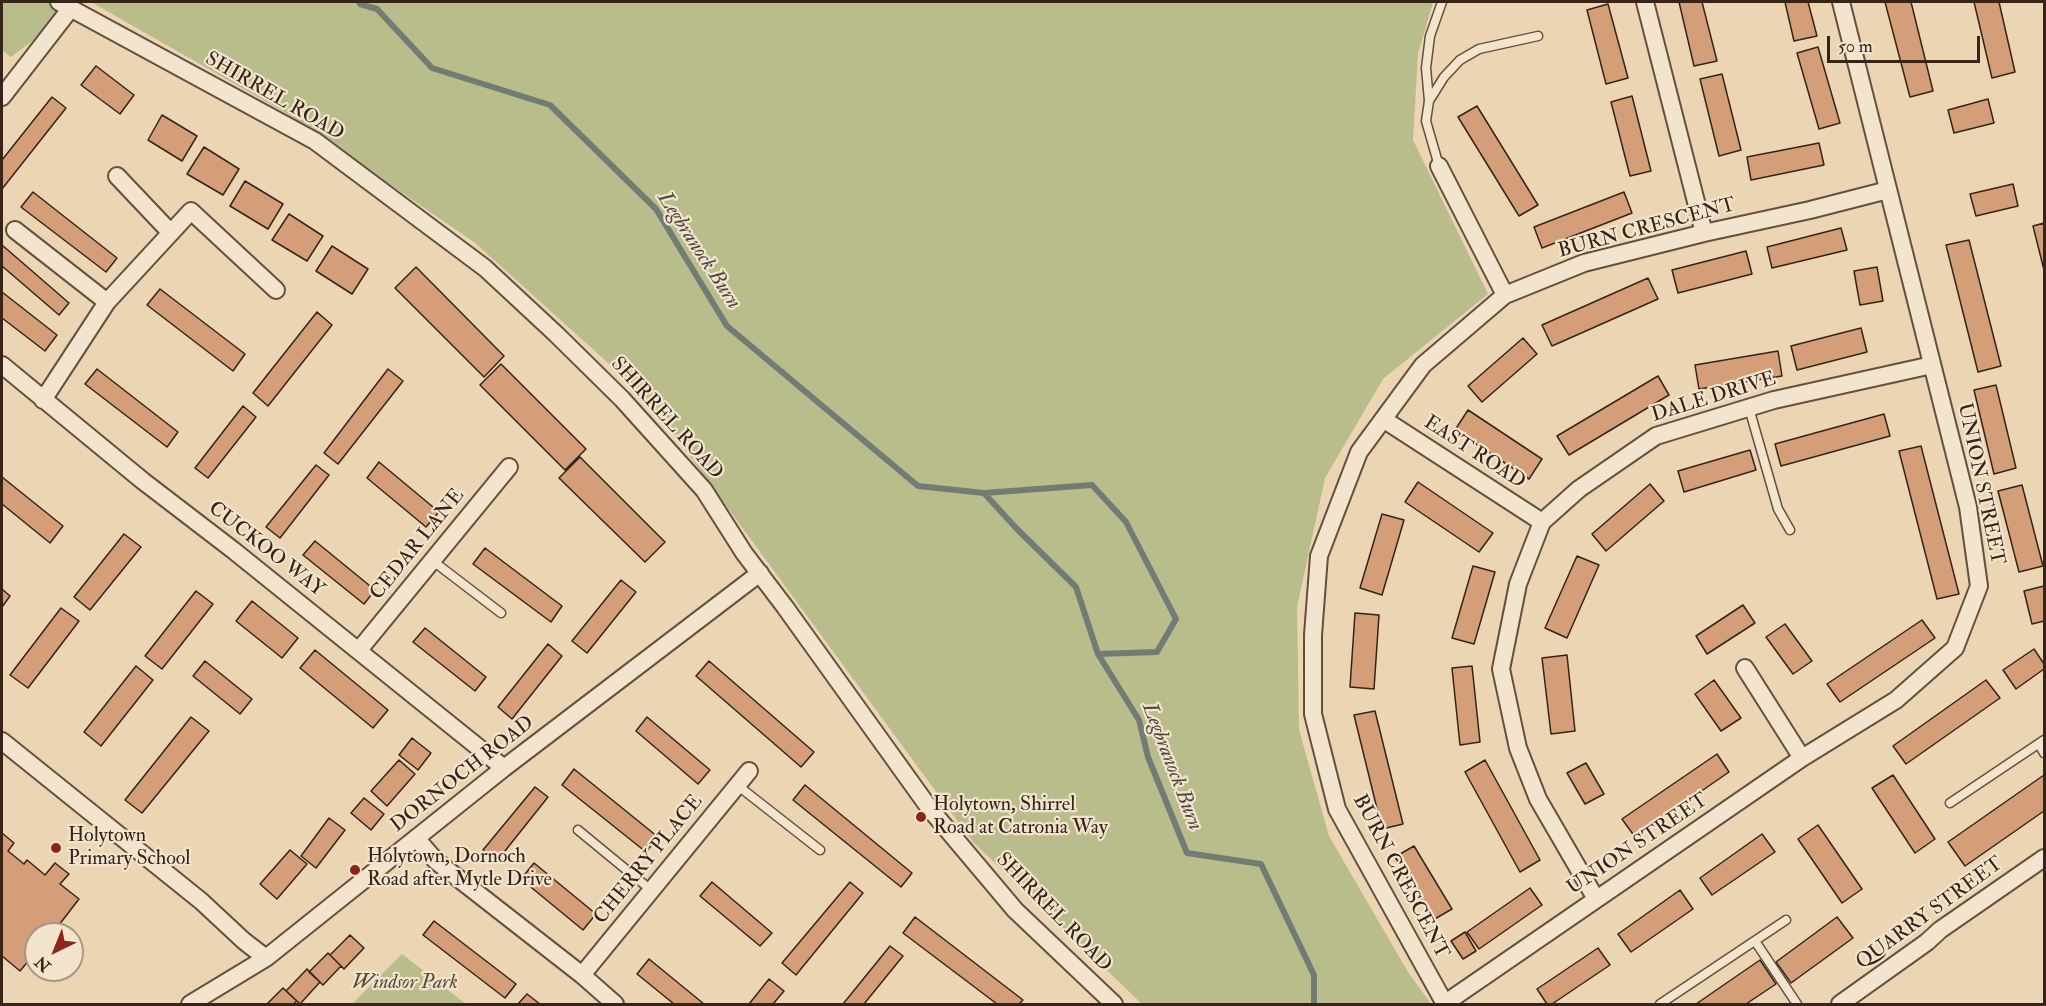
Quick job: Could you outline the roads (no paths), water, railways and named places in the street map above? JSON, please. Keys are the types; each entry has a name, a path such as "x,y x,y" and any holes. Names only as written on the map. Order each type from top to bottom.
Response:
{"street":[{"path":"1645,2 1704,233"},
{"name":"UNION STREET","path":"1445,1004 1802,758 1896,700 1955,648 1980,586 1968,507 1841,2"},
{"path":"2,96 65,5"},
{"name":"SHIRREL ROAD","path":"65,5 315,141 485,268 556,334 622,399 704,490 744,553 930,809 1015,910 1114,1005"},
{"path":"1439,166 1505,295"},
{"path":"117,176 171,232"},
{"name":"BURN CRESCENT","path":"1445,1004 1337,809 1313,714 1313,635 1319,556 1359,452 1423,366 1505,295 1584,263 1888,190"},
{"path":"43,400 107,302 191,211 276,290"},
{"path":"15,230 107,302"},
{"name":"CUCKOO WAY","path":"2,365 143,481 359,650 504,768"},
{"name":"DALE DRIVE","path":"1596,899 1538,799 1518,748 1501,669 1518,584 1542,522 1579,489 1656,436 1774,400 1932,365"},
{"name":"EAST ROAD","path":"1383,419 1542,522"},
{"name":"CEDAR LANE","path":"359,650 509,467"},
{"name":"DORNOCH ROAD","path":"190,1005 266,958 504,768 760,573"},
{"path":"1745,668 1802,758"},
{"path":"2,741 201,901 266,958"},
{"name":"CHERRY PLACE","path":"582,975 749,771"},
{"path":"416,838 436,861 582,975 615,1005"},
{"name":"QUARRY STREET","path":"1840,1005 1927,942 1940,930 2044,858"}],"lane":[{"path":"1439,166 1426,121 1430,101 1426,68 1430,36 1442,2"},
{"path":"1430,101 1444,77 1460,60 1479,49 1538,36"},
{"path":"1749,408 1778,509 1791,530"},
{"path":"433,561 501,613"},
{"path":"1950,803 2042,742 2044,753"},
{"path":"737,785 820,850"},
{"path":"578,830 651,890"},
{"path":"1660,1005 1786,920"},
{"path":"1755,941 1797,1005"}],"waterway":[{"name":"Legbranock Burn","path":"359,2 377,9 432,68 550,105 656,209 727,326 918,486 984,493 1076,587 1098,654"},
{"name":"Legbranock Burn","path":"984,493 1092,485 1126,522 1176,619 1157,652 1098,654 1139,720 1148,757 1187,853 1261,864 1314,975 1314,1004"}],"place":[{"name":"Holytown, Shirrel Road at Catronia Way","path":"921,817"},
{"name":"Holytown Primary School","path":"56,848"},
{"name":"Holytown, Dornoch Road after Mytle Drive","path":"355,870"}],"park label":[{"name":"Windsor Park","path":"405,984"}]}
